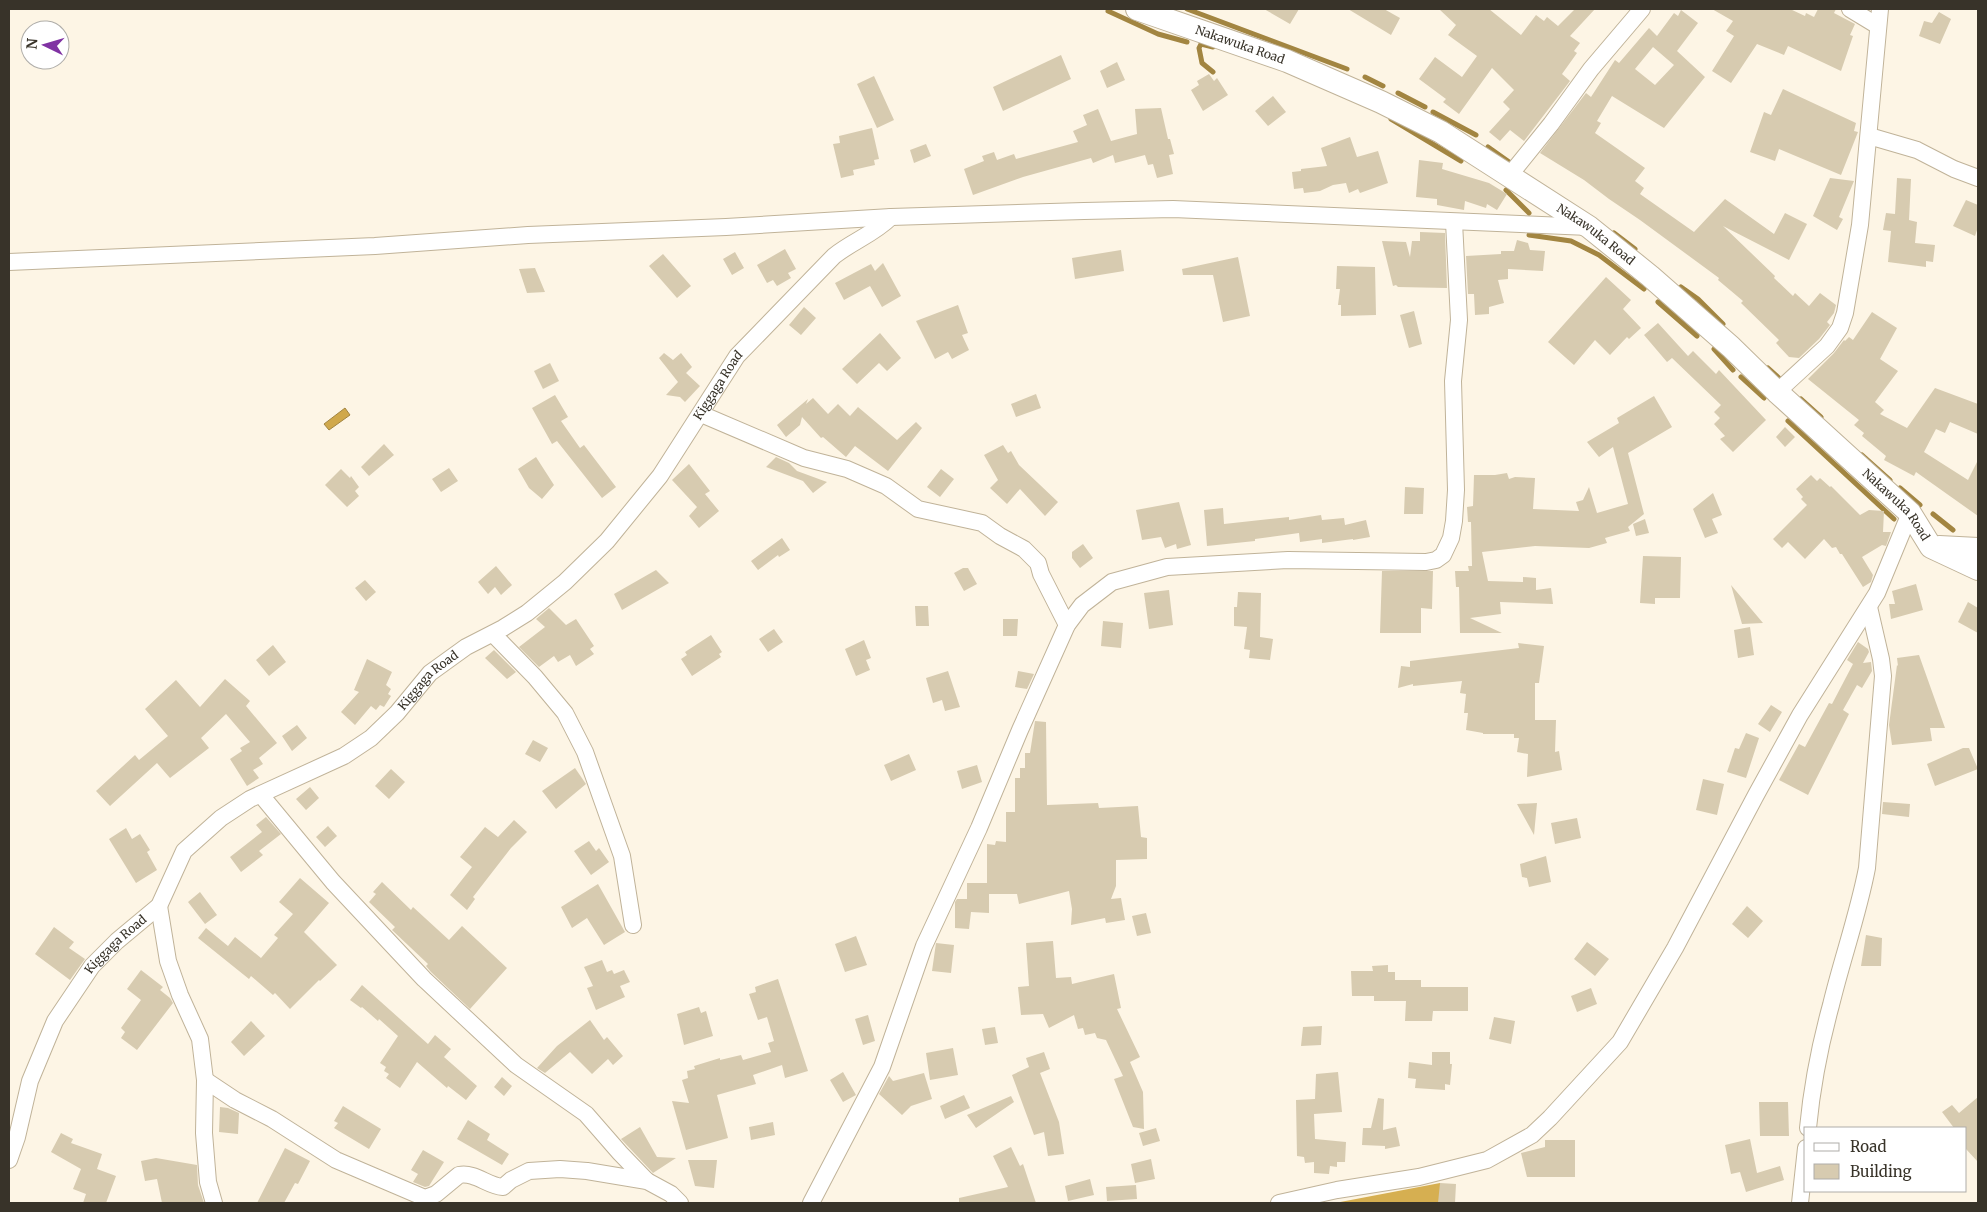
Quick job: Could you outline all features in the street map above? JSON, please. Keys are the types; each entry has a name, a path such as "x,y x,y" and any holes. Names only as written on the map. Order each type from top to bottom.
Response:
{"main road":[{"name":"Nakawuka Road","path":"1137,9 1287,61 1338,82 1441,132 1589,227 1731,347 1777,392 1910,513 1931,547 1978,569"},
{"path":"1931,547 1978,549"}],"street":[{"path":"1509,176 1552,124 1591,69 1642,9"},
{"path":"1850,9 1878,26"},
{"path":"1777,392 1827,346 1840,328 1845,313 1860,225 1869,136 1869,108 1880,9"},
{"path":"1869,136 1918,150 1954,169 1978,178"},
{"path":"9,262 375,246 528,235 726,227 891,217 1173,209 1589,227"},
{"name":"Kiggaga Road","path":"9,1160 17,1137 30,1081 55,1020 92,966 117,940 159,906 184,851 221,818 261,795 344,756 371,738 397,712 430,673 466,647 493,634 544,600 607,541 660,476 701,414 712,393 743,350 834,256 846,246 879,229 891,217"},
{"path":"811,1203 882,1067 924,946 979,828 1067,625 1082,605 1112,582 1167,567 1288,560 1426,562 1436,560 1443,555 1452,529 1456,490 1453,381 1459,320 1454,222"},
{"path":"701,414 804,458 848,469 886,486 918,509 982,523 1000,536 1024,549 1038,563 1041,574 1067,625"},
{"path":"1279,1203 1337,1190 1419,1176 1487,1160 1532,1135 1620,1042 1675,948 1800,715 1869,607 1910,513"},
{"path":"1808,1127 1815,1071 1831,1004 1862,895 1867,868 1883,676 1869,607"},
{"path":"493,634 565,713 585,752 622,856 633,925"},
{"path":"261,795 333,882 424,979 516,1065 586,1114 620,1154 648,1181 671,1194 680,1203"},
{"path":"159,906 168,961 180,995 200,1039 205,1080 204,1133 208,1182 214,1203"},
{"path":"205,1080 235,1100 272,1119 336,1160 425,1198 436,1194 459,1175 465,1174 474,1176 484,1182 504,1187 511,1180 530,1171 560,1169 587,1171 648,1181"},
{"path":"1800,1203 1804,1166"}],"shaded area":[{"path":"345,408 350,415 329,430 324,424"},
{"path":"1440,1183 1445,1203 1335,1203"}],"building":[{"path":"1264,9 1299,9 1290,24"},
{"path":"1348,9 1384,9 1400,18 1391,35"},
{"path":"1439,9 1489,9 1521,35 1536,15 1544,21 1547,17 1558,26 1575,9 1595,9 1570,36 1580,43 1574,51 1577,53 1562,74 1570,81 1524,141 1510,130 1500,141 1489,132 1510,109 1503,102 1514,90 1492,68 1459,114 1443,102 1446,99 1419,79 1435,57 1462,77 1477,56 1448,35 1456,25"},
{"path":"1712,9 1790,9 1805,16 1806,13 1814,17 1818,9 1836,9 1834,13 1855,24 1850,35 1853,36 1841,71 1788,46 1784,55 1757,44 1731,83 1712,71 1734,36 1726,31 1733,21"},
{"path":"1681,10 1698,23 1677,51 1705,77 1664,128 1612,96 1597,121 1601,123 1595,133 1645,168 1635,181 1644,188 1640,194 1694,232 1725,199 1774,234 1785,213 1807,224 1789,260 1723,226 1793,296 1795,293 1809,306 1820,293 1836,305 1834,313 1827,322 1830,325 1819,339 1799,358 1789,357 1776,343 1779,340 1741,303 1743,301 1718,280 1719,278 1584,180 1540,153 1586,93 1591,97 1615,60 1619,63 1649,28 1657,36 1674,13 1678,16","holes":["1653,47 1674,65 1655,85 1635,69"]},
{"path":"1939,12 1951,19 1940,44 1919,36 1924,21 1932,23"},
{"path":"1061,55 1071,79 1003,111 993,87"},
{"path":"1117,62 1125,80 1107,88 1100,71"},
{"path":"1209,74 1214,81 1217,78 1228,95 1203,111 1191,90 1199,85 1197,81"},
{"path":"874,76 894,120 877,128 857,84"},
{"path":"1783,89 1856,123 1854,131 1858,132 1841,175 1779,149 1775,161 1750,152 1764,112 1771,115"},
{"path":"1273,96 1286,112 1268,126 1255,111"},
{"path":"1161,108 1168,139 1170,139 1174,154 1169,155 1173,174 1157,178 1153,164 1148,165 1145,155 1115,163 1113,155 1093,163 1091,158 1023,177 973,195 964,169 984,161 982,156 994,152 997,160 1014,154 1016,159 1078,142 1073,131 1087,125 1083,115 1098,109 1111,141 1137,134 1135,109"},
{"path":"872,128 879,159 874,160 875,165 853,170 854,175 841,178 833,144 840,143 839,136"},
{"path":"1350,137 1357,157 1378,151 1388,183 1360,193 1358,189 1349,193 1346,183 1333,185 1320,191 1304,193 1303,188 1294,189 1292,172 1327,166 1321,148"},
{"path":"926,144 931,156 914,163 910,150"},
{"path":"1419,160 1443,163 1442,169 1489,183 1507,194 1497,210 1487,204 1486,208 1465,201 1464,210 1437,205 1437,199 1416,197"},
{"path":"1830,178 1854,181 1839,217 1843,219 1837,230 1813,216"},
{"path":"1897,178 1911,179 1909,220 1917,222 1915,243 1935,245 1933,262 1926,261 1926,267 1888,262 1891,231 1883,230 1886,213 1895,214"},
{"path":"1966,200 1978,205 1978,227 1975,236 1953,226"},
{"path":"1420,232 1445,233 1447,288 1393,286 1382,241 1406,242 1410,257 1412,241 1420,241"},
{"path":"1517,240 1528,243 1530,250 1545,251 1543,271 1508,269 1508,279 1498,280 1504,303 1489,307 1489,314 1475,315 1474,294 1468,294 1466,256 1501,254 1501,251 1514,251"},
{"path":"785,249 796,269 788,273 791,278 777,286 773,280 767,283 757,265"},
{"path":"1121,250 1124,271 1075,279 1072,258"},
{"path":"735,252 744,268 732,275 723,259"},
{"path":"663,254 691,286 677,298 649,266"},
{"path":"1238,257 1250,316 1223,322 1213,275 1183,275 1182,269"},
{"path":"883,263 901,296 882,307 870,286 844,300 835,283 871,264 875,271"},
{"path":"1337,266 1375,267 1376,315 1341,316 1341,305 1338,305 1340,289 1336,289"},
{"path":"535,268 545,292 527,293 519,269"},
{"path":"1606,277 1631,300 1623,309 1641,328 1629,339 1627,337 1610,355 1595,340 1574,365 1548,342"},
{"path":"958,305 968,333 962,335 969,350 952,359 948,352 935,359 916,321"},
{"path":"804,307 816,318 801,335 789,325"},
{"path":"1414,311 1422,344 1409,348 1400,315"},
{"path":"1872,312 1897,328 1880,359 1898,371 1875,402 1884,410 1880,414 1907,428 1935,388 1978,404 1978,434 1950,422 1945,433 1936,429 1924,452 1968,480 1978,460 1978,516 1916,472 1914,476 1884,460 1886,456 1862,436 1864,433 1854,425 1859,420 1808,379 1844,340 1849,337 1853,340"},
{"path":"1658,323 1688,356 1693,351 1716,374 1719,370 1766,420 1733,452 1720,439 1725,436 1714,424 1720,418 1714,412 1721,405 1672,358 1667,362 1644,335"},
{"path":"880,333 901,358 887,371 879,363 857,384 842,369"},
{"path":"664,353 673,360 681,353 692,367 686,373 700,386 685,402 680,397 666,395 678,382 659,358"},
{"path":"550,363 559,381 543,389 534,371"},
{"path":"1036,394 1041,408 1016,417 1011,404"},
{"path":"555,395 568,417 561,421 580,448 584,445 616,487 602,498 557,441 552,444 532,408"},
{"path":"1654,396 1672,427 1628,453 1644,514 1628,527 1630,531 1605,538 1607,543 1589,548 1535,546 1482,552 1488,581 1523,582 1523,577 1536,578 1536,590 1551,588 1553,604 1500,602 1501,614 1470,618 1502,633 1460,633 1459,587 1456,587 1455,571 1469,571 1468,566 1472,566 1471,522 1468,522 1467,507 1473,506 1474,475 1507,473 1509,479 1515,477 1535,478 1533,509 1579,511 1576,502 1583,500 1589,487 1597,513 1628,504 1613,447 1599,457 1587,442 1619,423 1617,418"},
{"path":"813,398 828,414 838,404 850,416 858,407 897,440 916,422 922,428 888,471 855,446 846,457 823,437 821,438 802,417 800,425 786,437 777,425 808,399 806,404"},
{"path":"1785,427 1795,437 1785,447 1776,437"},
{"path":"384,444 394,455 369,476 361,467"},
{"path":"1003,445 1008,453 1011,451 1019,465 1058,502 1045,516 1020,489 1007,504 990,488 998,480 984,455"},
{"path":"536,457 554,485 542,499 529,488 518,469"},
{"path":"776,457 789,463 797,471 827,482 813,493 803,481 766,467"},
{"path":"689,464 710,491 705,494 719,511 699,528 689,516 697,507 672,480"},
{"path":"449,468 458,481 441,492 432,479"},
{"path":"341,469 350,478 351,476 359,487 355,491 359,496 347,507 325,485"},
{"path":"941,469 954,479 940,497 927,487"},
{"path":"1811,475 1817,481 1820,478 1831,486 1860,515 1869,510 1884,511 1883,532 1891,532 1886,546 1882,545 1862,557 1873,575 1871,582 1863,587 1842,554 1840,554 1836,547 1832,548 1824,539 1805,559 1788,542 1782,548 1773,539 1807,505 1801,499 1803,497 1796,489"},
{"path":"1405,487 1424,488 1423,514 1404,514"},
{"path":"1713,493 1722,515 1712,519 1718,533 1705,538 1693,509"},
{"path":"1179,502 1191,545 1177,549 1176,544 1165,548 1161,537 1142,540 1136,510"},
{"path":"1223,508 1224,524 1289,517 1289,520 1321,515 1322,520 1344,518 1345,525 1366,520 1370,537 1322,543 1322,539 1300,542 1299,533 1255,539 1255,541 1207,546 1204,510"},
{"path":"1645,519 1649,533 1636,536 1633,524"},
{"path":"782,538 790,550 779,557 778,555 758,570 751,561"},
{"path":"1083,544 1093,558 1080,568 1072,558 1072,552"},
{"path":"1643,556 1681,557 1680,598 1655,598 1655,604 1640,603"},
{"path":"496,566 512,585 501,595 495,587 488,594 478,582"},
{"path":"963,568 968,568 977,584 964,591 954,573"},
{"path":"656,570 669,583 622,610 614,594"},
{"path":"1382,571 1433,571 1432,609 1421,608 1421,633 1380,633"},
{"path":"365,580 376,592 366,601 355,588"},
{"path":"1916,584 1923,610 1891,619 1889,604 1895,604 1892,591"},
{"path":"1731,585 1763,623 1742,624"},
{"path":"1169,590 1173,625 1149,629 1144,593"},
{"path":"1238,592 1261,593 1260,637 1273,639 1270,660 1249,658 1250,650 1244,649 1247,627 1234,626 1234,607 1237,607"},
{"path":"1968,602 1978,608 1978,633 1958,622"},
{"path":"915,606 928,606 929,626 916,626"},
{"path":"549,608 566,625 576,619 594,646 590,649 594,654 576,666 570,655 558,662 554,656 539,667 519,647 545,627 536,619"},
{"path":"1003,619 1018,619 1017,636 1003,636"},
{"path":"1103,621 1123,623 1121,648 1101,646"},
{"path":"1750,627 1754,655 1738,658 1734,630"},
{"path":"774,629 783,642 768,652 759,639"},
{"path":"711,635 722,652 719,654 721,657 692,676 681,659 687,655 685,652"},
{"path":"864,640 871,658 866,660 870,670 856,676 845,649"},
{"path":"1858,642 1868,649 1869,652 1863,663 1871,662 1872,671 1862,688 1857,685 1843,710 1849,714 1808,795 1779,780 1799,744 1805,747 1829,703 1832,704 1853,664 1847,660"},
{"path":"1518,643 1544,646 1539,683 1535,683 1535,720 1556,720 1555,752 1559,751 1562,770 1527,777 1528,754 1517,752 1519,738 1514,738 1514,734 1483,734 1466,730 1468,713 1464,713 1466,694 1460,693 1462,681 1413,686 1413,684 1398,688 1401,666 1410,667 1410,661 1519,648"},
{"path":"273,645 286,662 269,676 256,660"},
{"path":"494,650 516,672 507,679 485,658"},
{"path":"1919,655 1945,728 1930,728 1932,741 1892,745 1889,725 1898,666 1897,658"},
{"path":"367,659 392,672 386,685 391,689 388,694 391,696 384,707 380,705 376,710 371,706 355,725 341,712 359,692 354,690"},
{"path":"948,671 960,707 945,711 942,700 933,703 926,678"},
{"path":"1018,671 1034,674 1027,689 1015,687"},
{"path":"225,679 250,701 246,706 277,743 259,758 263,764 253,770 259,778 247,786 230,759 242,751 240,748 250,742 226,714 201,738 209,748 170,778 157,763 110,806 96,791 135,755 139,760 168,736 145,709 176,680 200,707"},
{"path":"1771,705 1782,712 1770,732 1758,724"},
{"path":"1035,721 1046,722 1047,805 1098,803 1099,808 1138,806 1141,837 1147,838 1147,859 1116,860 1116,886 1111,899 1121,898 1125,920 1106,923 1105,918 1071,925 1072,909 1069,891 1019,904 1017,894 989,894 989,913 971,912 969,929 955,928 955,902 957,899 967,899 967,883 987,883 987,844 995,845 996,841 1006,842 1006,812 1015,812 1015,778 1020,778 1020,768 1025,768 1025,753 1030,753"},
{"path":"297,725 307,738 292,751 282,736"},
{"path":"1746,733 1759,738 1746,778 1727,772 1735,748 1739,749"},
{"path":"533,740 548,748 540,762 525,754"},
{"path":"1963,748 1969,748 1978,769 1935,786 1927,764"},
{"path":"909,754 916,770 891,781 884,765"},
{"path":"977,765 982,782 962,789 957,771"},
{"path":"575,768 586,784 556,809 542,791"},
{"path":"391,769 405,782 389,799 375,786"},
{"path":"1703,779 1724,784 1717,815 1696,810"},
{"path":"310,787 319,798 306,810 296,799"},
{"path":"1883,802 1910,804 1909,817 1882,814"},
{"path":"1537,803 1534,835 1517,804"},
{"path":"266,817 281,834 259,851 263,855 241,872 230,857 262,832 256,825"},
{"path":"1577,818 1581,838 1555,844 1551,823"},
{"path":"514,820 527,832 511,848 473,897 475,899 467,910 450,895 472,867 460,857 485,827 498,837"},
{"path":"328,826 337,836 325,847 316,837"},
{"path":"126,828 132,839 140,834 150,850 147,852 157,870 136,883 109,839"},
{"path":"589,841 596,851 599,848 609,862 591,875 574,851"},
{"path":"1546,856 1551,882 1529,887 1527,878 1522,877 1520,864"},
{"path":"300,878 329,903 304,932 337,965 290,1009 275,993 273,995 251,976 249,979 198,938 206,928 228,946 235,937 261,958 278,938 274,935 293,914 279,902"},
{"path":"382,882 411,910 413,907 449,940 462,926 507,968 470,1009 431,972 426,966 428,964 392,930 395,927 369,902 376,894 373,892"},
{"path":"598,884 625,932 604,945 587,918 572,928 561,907"},
{"path":"200,892 217,915 205,924 188,902"},
{"path":"1747,906 1763,921 1748,938 1732,924"},
{"path":"1146,913 1151,933 1137,936 1132,916"},
{"path":"54,927 74,942 69,948 85,959 70,980 35,954"},
{"path":"1866,935 1882,938 1881,966 1861,966"},
{"path":"856,936 867,965 845,972 835,944"},
{"path":"1053,941 1056,978 1071,977 1072,984 1114,974 1121,1008 1117,1009 1140,1057 1130,1062 1143,1092 1144,1129 1133,1127 1114,1079 1123,1076 1106,1040 1097,1038 1095,1033 1085,1035 1083,1028 1078,1029 1074,1015 1049,1028 1043,1014 1021,1015 1018,987 1029,986 1026,943"},
{"path":"1587,942 1609,959 1595,976 1574,959"},
{"path":"936,943 954,945 951,973 932,971"},
{"path":"602,960 607,972 612,970 614,974 624,970 630,982 620,986 625,997 596,1010 587,988 593,986 584,967"},
{"path":"1388,965 1388,972 1395,972 1395,980 1421,980 1421,987 1468,987 1468,1011 1433,1011 1432,1021 1405,1021 1406,1001 1374,1001 1374,996 1352,996 1351,971 1373,971 1372,966"},
{"path":"141,970 163,987 160,990 173,1003 137,1050 121,1038 125,1032 121,1028 141,1000 127,989"},
{"path":"778,979 808,1071 785,1078 782,1065 753,1075 756,1084 717,1095 728,1138 686,1150 672,1101 689,1103 682,1080 688,1078 687,1071 695,1069 694,1066 720,1058 720,1060 741,1055 743,1060 771,1052 768,1043 774,1041 767,1017 758,1020 749,994 756,992 755,987"},
{"path":"362,985 428,1044 435,1035 451,1049 444,1057 477,1086 466,1100 448,1086 447,1088 417,1062 400,1088 386,1078 389,1074 384,1071 386,1067 380,1063 398,1036 379,1019 378,1021 362,1007 350,1000"},
{"path":"1591,988 1597,1004 1577,1012 1571,996"},
{"path":"699,1007 701,1013 706,1011 713,1036 684,1045 677,1014"},
{"path":"868,1015 875,1041 863,1045 855,1019"},
{"path":"1494,1017 1515,1021 1511,1044 1489,1039"},
{"path":"590,1020 604,1040 607,1037 623,1056 613,1065 608,1059 592,1074 570,1052 545,1073 537,1068 557,1046"},
{"path":"251,1021 265,1036 244,1056 231,1042"},
{"path":"1322,1026 1321,1045 1301,1046 1303,1027"},
{"path":"995,1027 998,1043 985,1045 982,1029"},
{"path":"953,1048 958,1075 930,1080 926,1053"},
{"path":"1044,1052 1050,1069 1040,1073 1059,1122 1064,1154 1048,1156 1044,1132 1034,1135 1012,1075 1029,1067 1026,1058"},
{"path":"1432,1052 1450,1052 1450,1064 1452,1064 1450,1085 1445,1084 1445,1090 1415,1088 1416,1079 1408,1078 1409,1062 1432,1065"},
{"path":"843,1072 856,1095 843,1102 830,1080"},
{"path":"1338,1072 1342,1112 1314,1114 1315,1139 1346,1142 1345,1162 1337,1162 1337,1167 1330,1166 1329,1174 1314,1173 1314,1162 1305,1163 1304,1157 1297,1156 1296,1100 1315,1099 1316,1074"},
{"path":"924,1073 932,1099 911,1106 902,1115 879,1094 889,1076 893,1081"},
{"path":"502,1077 512,1086 504,1096 494,1087"},
{"path":"964,1095 970,1108 945,1119 940,1106"},
{"path":"1011,1096 1014,1102 976,1128 967,1115"},
{"path":"1978,1097 1978,1162 1967,1150 1967,1127 1953,1127 1942,1112 1952,1105 1959,1113"},
{"path":"1378,1098 1384,1099 1383,1130 1396,1127 1400,1146 1385,1149 1385,1146 1362,1145 1363,1128 1371,1128"},
{"path":"1759,1102 1788,1102 1789,1136 1760,1136"},
{"path":"343,1106 381,1129 369,1149 334,1128 338,1123 334,1121"},
{"path":"220,1107 239,1113 238,1134 219,1132"},
{"path":"468,1120 490,1134 487,1140 509,1154 502,1165 457,1139"},
{"path":"773,1122 775,1135 751,1140 749,1127"},
{"path":"640,1127 657,1157 676,1158 653,1173 621,1139"},
{"path":"1156,1128 1160,1141 1143,1146 1139,1133"},
{"path":"61,1133 73,1139 71,1143 102,1154 97,1169 116,1176 106,1203 83,1203 86,1194 73,1189 81,1169 51,1152"},
{"path":"1750,1139 1757,1173 1780,1166 1784,1180 1746,1192 1740,1172 1731,1174 1725,1145"},
{"path":"1545,1140 1575,1140 1575,1177 1527,1177 1521,1153 1545,1147"},
{"path":"1011,1147 1020,1166 1023,1164 1036,1203 959,1203 959,1198 1008,1187 993,1156"},
{"path":"285,1148 310,1161 298,1184 295,1183 284,1203 257,1203"},
{"path":"423,1150 444,1162 429,1186 425,1187 413,1182 418,1174 411,1170"},
{"path":"156,1158 197,1165 198,1185 204,1203 162,1203 157,1179 145,1181 141,1161"},
{"path":"1151,1159 1155,1179 1135,1183 1131,1164"},
{"path":"688,1160 717,1160 714,1188 695,1186"},
{"path":"1090,1179 1094,1195 1068,1201 1065,1186"},
{"path":"1440,1183 1456,1184 1455,1203 1438,1203"},
{"path":"1136,1185 1137,1199 1107,1201 1106,1187"}],"waterway":[{"path":"1187,9 1347,69"},
{"path":"1108,11 1158,34 1187,42"},
{"path":"1213,47 1201,44 1199,48 1202,63 1213,72"},
{"path":"1365,77 1383,86"},
{"path":"1398,93 1425,107"},
{"path":"1433,112 1476,135"},
{"path":"1391,119 1461,161"},
{"path":"1488,147 1512,164"},
{"path":"1506,190 1529,213"},
{"path":"1614,233 1635,249"},
{"path":"1529,235 1571,241 1599,255 1644,289"},
{"path":"1681,287 1698,299 1723,324"},
{"path":"1658,302 1697,336"},
{"path":"1714,349 1733,370"},
{"path":"1768,368 1779,378"},
{"path":"1741,377 1764,398"},
{"path":"1801,399 1821,417"},
{"path":"1788,421 1894,519"},
{"path":"1862,455 1890,480"},
{"path":"1900,488 1920,505"},
{"path":"1933,514 1953,530"}]}
